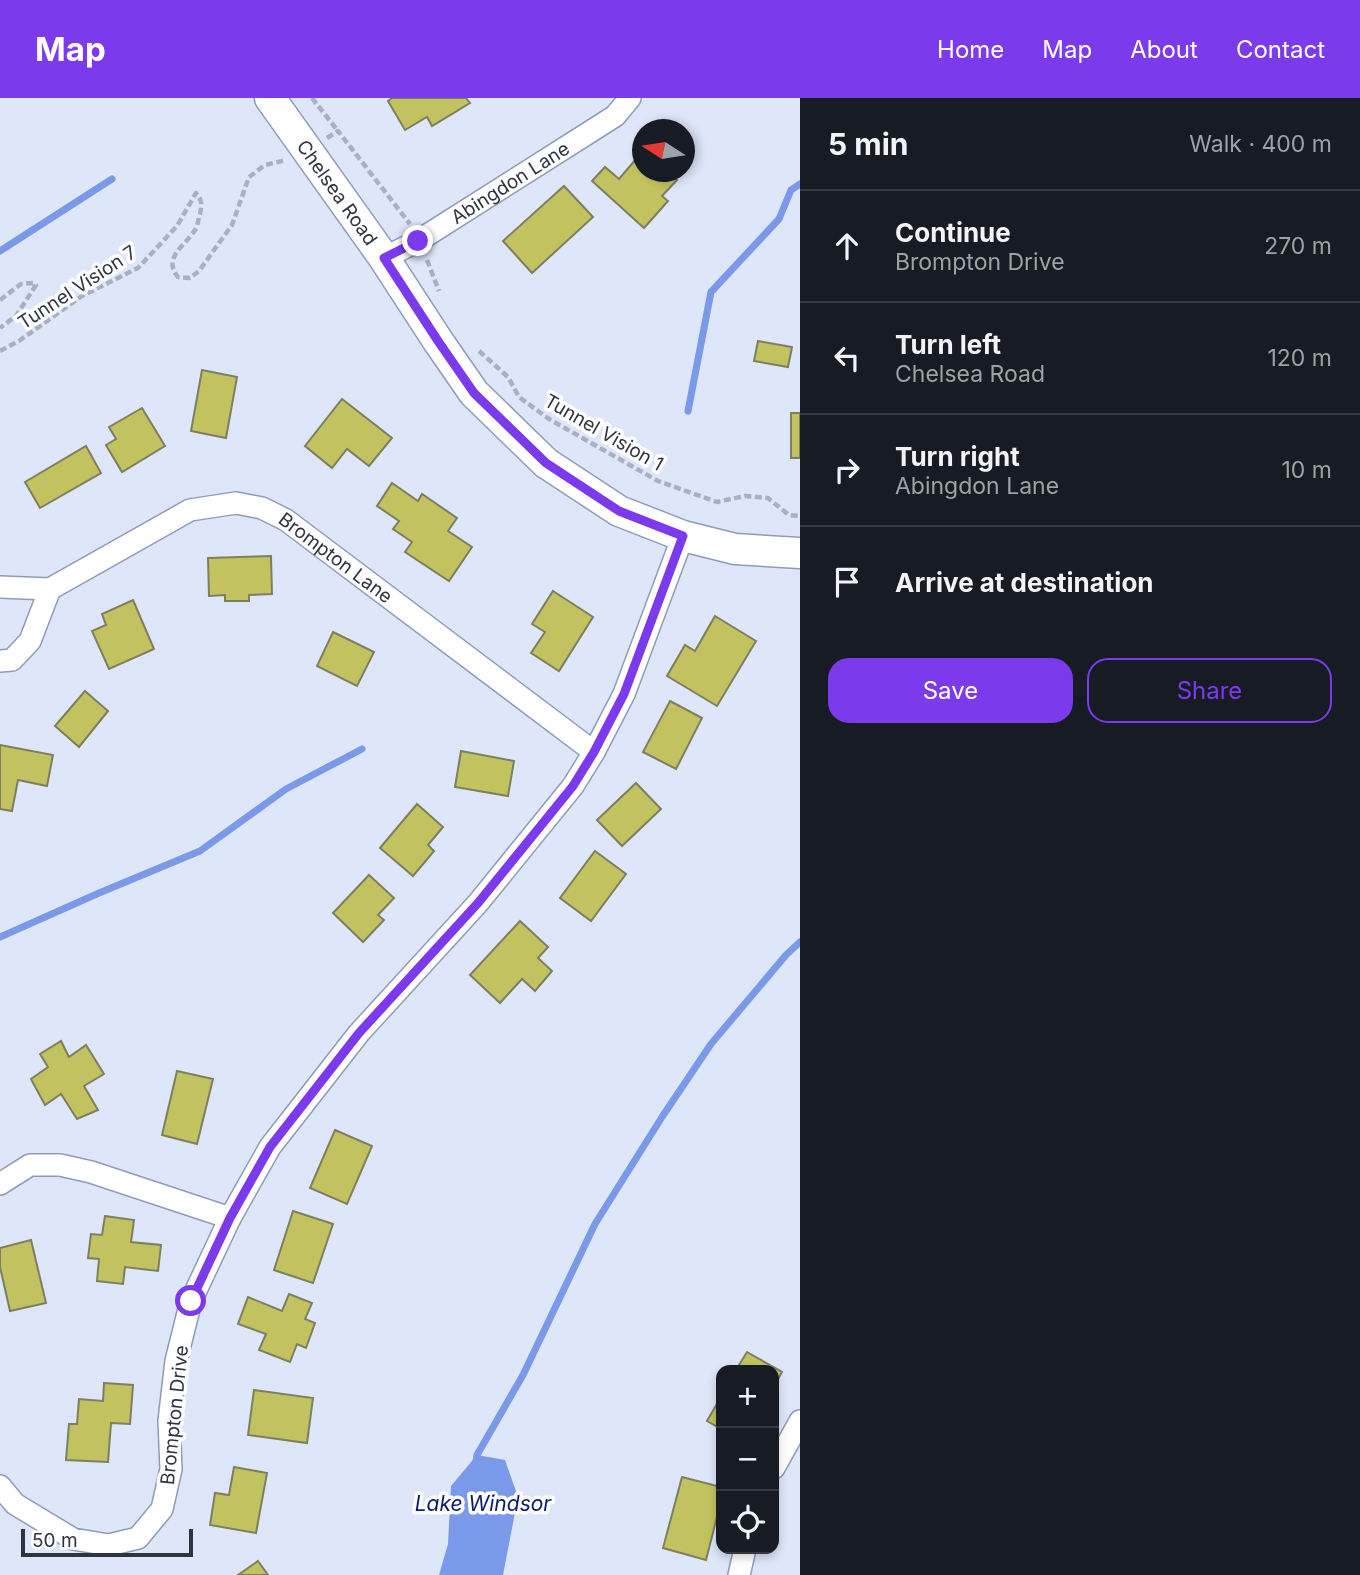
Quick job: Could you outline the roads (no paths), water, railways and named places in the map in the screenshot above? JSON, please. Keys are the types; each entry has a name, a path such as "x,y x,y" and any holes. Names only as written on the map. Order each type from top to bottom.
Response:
{"street":[{"name":"Chelsea Road","path":"270,98 384,258 474,393 546,463 619,511 683,536 734,549 800,553"},
{"name":"Abingdon Lane","path":"384,258 418,241 615,116 630,98"},
{"name":"Brompton Lane","path":"50,589 190,510 236,503 262,508 286,520 594,752"},
{"name":"Brompton Drive","path":"0,1486 15,1504 73,1539 109,1545 138,1538 162,1509 171,1469 169,1421 176,1361 191,1301 230,1218 270,1147 359,1033 478,903 573,786 624,694 683,536"},
{"path":"0,587 50,589 30,641 12,660 0,661"},
{"path":"0,1184 30,1165 60,1165 91,1172 230,1218"},
{"path":"779,1459 800,1420"},
{"path":"739,1575 745,1554"}],"water":[{"name":"Lake Windsor","path":"477,1455 505,1460 518,1497 503,1575 439,1575 448,1544 451,1486"}],"waterway":[{"path":"0,251 112,179"},
{"path":"688,411 711,292 779,219 791,190 800,184"},
{"path":"0,937 200,851 286,789 362,749"},
{"path":"476,1461 523,1375 595,1224 711,1044 800,942"}]}
